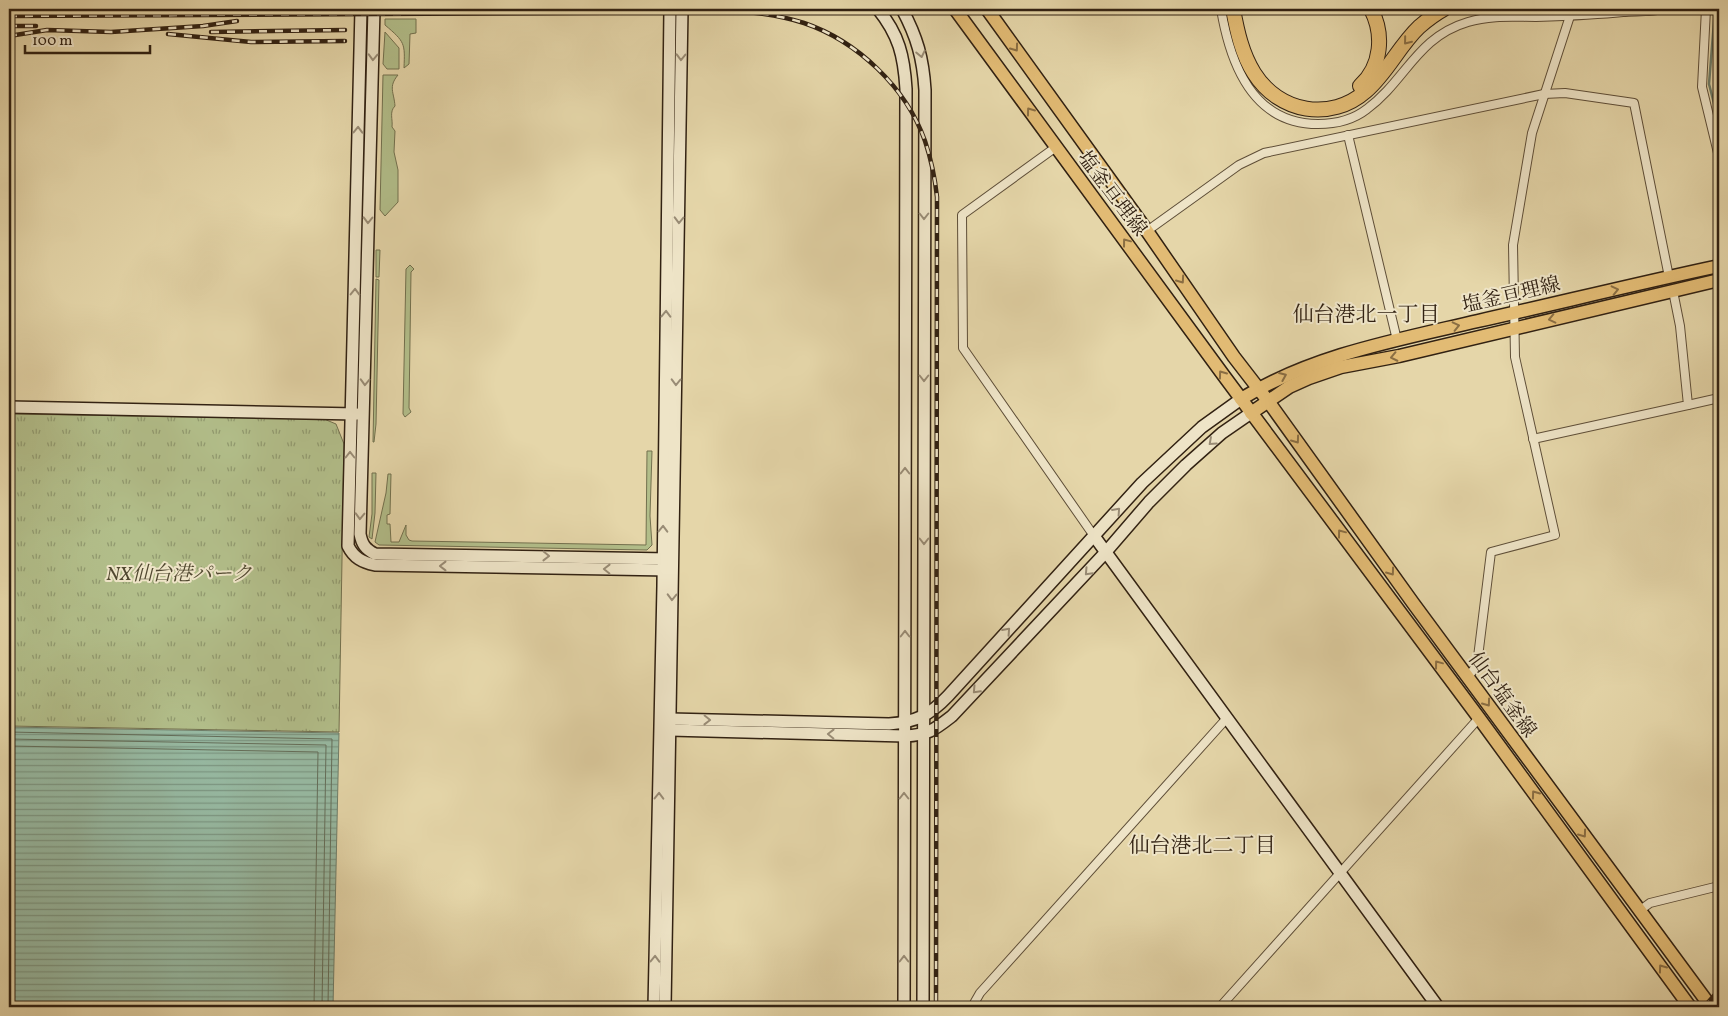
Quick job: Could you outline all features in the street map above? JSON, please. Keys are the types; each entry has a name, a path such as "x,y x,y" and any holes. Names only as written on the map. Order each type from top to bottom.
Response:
{"highway":[{"path":"1233,9 1247,60 1264,87 1294,106 1319,110 1343,106 1366,91 1419,27 1444,9"},
{"path":"1241,9 1252,51 1268,79 1288,94 1303,100 1318,102 1329,101 1354,91 1370,74 1376,63 1380,38 1378,26 1371,9"}],"main road":[{"name":"塩釜亘理線","path":"955,9 1251,412 1289,387 1309,378 1341,368 1719,280"},
{"name":"塩釜亘理線","path":"987,9 1147,231 1234,357 1268,400"},
{"name":"塩釜亘理線","path":"1241,399 1279,378 1313,364 1356,350 1719,266"},
{"name":"仙台塩釜線","path":"1268,400 1468,677 1711,1007"},
{"name":"仙台塩釜線","path":"1251,412 1479,718 1686,1006"}],"street":[{"path":"361,9 348,546 352,553 362,562 375,565 668,564"},
{"path":"374,9 360,534 362,543 367,550 374,554 668,564"},
{"path":"665,1007 670,9"},
{"path":"668,564 682,9"},
{"path":"878,9 890,25 900,47 906,89 904,1007"},
{"path":"902,9 919,45 925,90 923,1007"},
{"path":"1221,9 1232,54 1242,78 1250,90 1276,114 1287,120 1310,124 1339,123 1366,111 1380,98 1426,45 1457,26 1481,18 1570,16 1664,9"},
{"path":"1706,9 1702,87 1719,157"},
{"path":"1468,677 1477,665 1490,552 1555,535 1516,357 1513,245 1532,133 1570,16"},
{"path":"1147,231 1239,165 1264,153 1544,94 1565,94 1634,103 1670,277"},
{"path":"1348,135 1397,340"},
{"path":"1056,147 962,216 963,348 1105,553 1438,1007"},
{"path":"1673,291 1680,326 1688,405"},
{"path":"1533,439 1719,398"},
{"path":"667,725 889,724 905,723 923,717 937,708 1142,483 1202,427 1241,399"},
{"path":"9,407 364,414"},
{"path":"667,725 904,736 923,735 937,728 952,716 1105,553 1149,502 1222,433 1251,412"},
{"path":"972,1007 980,993 1227,718"},
{"path":"1220,1007 1479,718"},
{"path":"654,1007 667,725"},
{"path":"1639,911 1650,903 1719,886"},
{"path":"1686,1006 1699,991"}],"green space":[{"path":"385,19 416,19 416,33 410,34 409,64 404,68 404,48 397,35 385,25"},
{"path":"385,32 399,48 399,69 387,69 383,64"},
{"path":"383,75 398,75 392,86 395,106 392,111 392,127 395,131 394,152 398,170 398,202 385,216 380,210"},
{"path":"376,250 380,250 379,277 376,277"},
{"path":"410,265 414,269 411,272 409,408 411,412 405,417 403,414 406,269"},
{"path":"376,279 379,280 376,424 373,442"},
{"name":"NX仙台港パーク","path":"9,414 324,419 336,424 344,444 339,732 9,726"},
{"path":"647,451 652,451 650,516 652,545 647,550 379,545 375,542 386,493 388,474 391,474 390,514 387,515 387,524 390,524 391,542 399,542 406,525 406,535 412,541 646,545"},
{"path":"372,473 376,473 372,539 369,537 372,514"}],"water":[{"path":"9,727 339,733 333,1007 9,1007"}],"waterway":[{"path":"1715,9 1709,84 1719,123"}],"railway":[{"path":"9,16 748,12 790,19 824,31 843,41 877,68 906,102 917,121 929,155 937,197 936,1007"},
{"path":"9,36 47,30 111,32 203,26 237,21"},
{"path":"9,26 36,26"},
{"path":"211,32 345,30"},
{"path":"168,34 251,42 345,41"},
{"path":"1704,1007 1719,990"}],"district":[{"name":"仙台港北一丁目","path":"1366,314"},
{"name":"仙台港北二丁目","path":"1202,845"}]}
